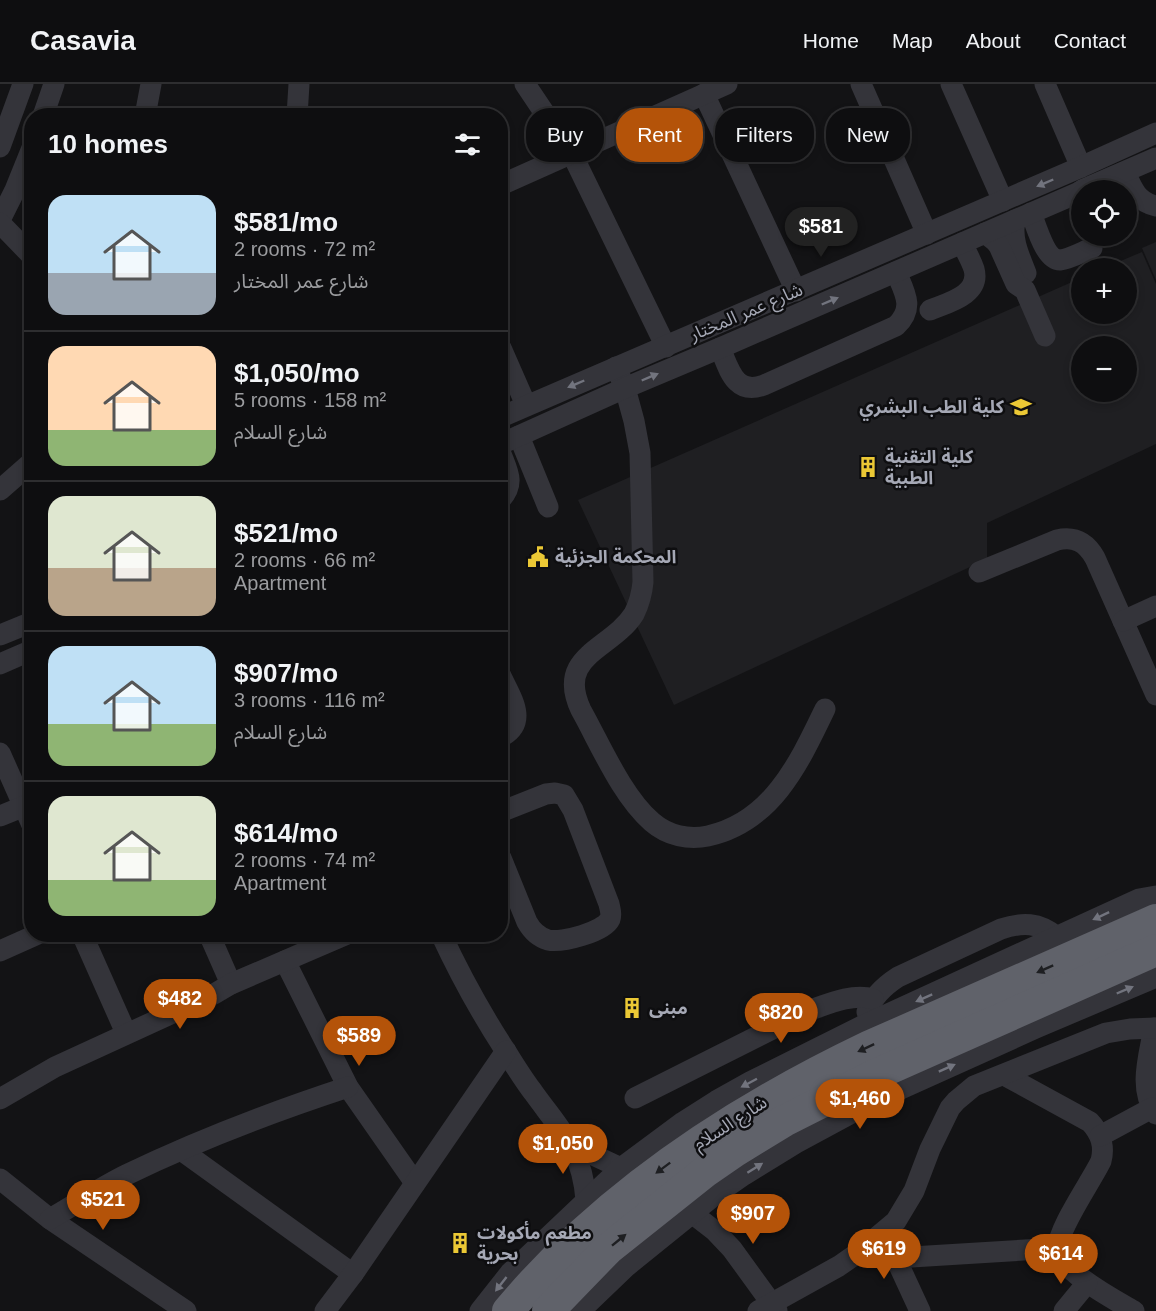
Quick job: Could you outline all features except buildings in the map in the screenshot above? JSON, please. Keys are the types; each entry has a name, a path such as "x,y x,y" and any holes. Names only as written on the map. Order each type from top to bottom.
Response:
{"highway":[{"name":"شارع السلام","path":"508,1311 549,1266 611,1209 700,1142 763,1101 827,1066 868,1047 1156,920"},
{"name":"شارع السلام","path":"548,1311 608,1249 735,1150 784,1121 875,1075 1156,950"}],"street":[{"path":"0,147 23,84"},
{"path":"46,108 54,84"},
{"path":"146,108 151,84"},
{"path":"298,108 299,84"},
{"path":"525,84 541,108"},
{"path":"604,139 727,84"},
{"path":"861,84 927,234"},
{"path":"951,84 1003,201"},
{"path":"1045,84 1081,167"},
{"path":"704,94 796,291"},
{"name":"شارع عمر المختار","path":"508,414 796,291 1156,133"},
{"name":"شارع عمر المختار","path":"1107,180 1156,158"},
{"path":"508,182 554,162"},
{"path":"576,162 666,347"},
{"path":"24,168 0,221 24,247"},
{"path":"1125,172 1137,195 1143,201 1156,206"},
{"name":"شارع عمر المختار","path":"510,440 1071,196"},
{"path":"1024,290 1028,280 1013,233 1023,216 1054,259 1062,260 1092,248"},
{"path":"985,233 999,246 1016,284 1024,290 1045,336"},
{"path":"930,310 964,295 972,286 974,270 962,243"},
{"path":"720,348 737,382 750,388 764,385 896,326 902,321 906,314 907,298 896,272"},
{"path":"508,364 526,405"},
{"path":"616,367 625,388 640,453 642,593 628,622 582,661 577,670 575,690 577,700 618,777 634,802 653,824 672,834 690,838 727,831 756,814 784,784 805,750 825,709"},
{"path":"510,440 548,507"},
{"path":"0,490 24,469"},
{"path":"979,572 1057,540 1064,538 1083,542 1092,552 1156,695"},
{"path":"1123,621 1156,606"},
{"path":"0,636 24,626"},
{"path":"0,664 24,654"},
{"path":"508,692 516,717 513,728 508,733"},
{"path":"0,753 24,801"},
{"path":"508,809 546,794 564,795 573,810 611,910 610,918 605,925 564,941 546,940 531,930 526,922 508,876"},
{"path":"0,816 24,812"},
{"path":"480,1311 510,1273 621,1168 683,1122 724,1096 864,1025 1139,899 1156,896"},
{"path":"864,1025 873,999 888,983 1010,926 1035,925 1043,927 1058,937"},
{"path":"0,951 24,940"},
{"path":"86,942 126,1033"},
{"path":"212,942 231,984"},
{"path":"0,1099 55,1067 126,1033 329,942"},
{"path":"445,942 480,1011 532,1090 570,1141 583,1176 586,1200"},
{"path":"285,961 348,1087 416,1183"},
{"path":"580,1311 627,1266 711,1198 744,1175 831,1123 1003,1042 1156,977"},
{"path":"635,1098 808,1011 856,997 873,999"},
{"path":"693,1214 723,1239 769,1308 839,1266 896,1221 915,1191 945,1116 956,1101 974,1086 1106,1033 1155,1028 1146,1074 1147,1096 1154,1111 1100,1136"},
{"path":"325,1311 353,1274 506,1051"},
{"path":"1004,1075 1090,1122 1096,1128 1103,1144 1101,1161 1060,1235 1058,1248 1067,1266 1087,1283 1134,1311"},
{"path":"50,1219 124,1176 181,1150 275,1111 348,1087"},
{"path":"570,1141 621,1168"},
{"path":"181,1150 353,1274"},
{"path":"0,1179 160,1304 186,1311"},
{"path":"883,1233 920,1311"},
{"path":"896,1258 1058,1248"},
{"path":"1064,1311 1087,1283"}],"shaded area":[{"path":"1156,242 1156,280 1142,248"},
{"path":"1142,252 1156,284 1156,444 987,523 987,559 674,705 578,500 1071,282 1071,324 1137,324 1137,258 1128,258"}],"place":[{"name":"كلية الطب البشري","path":"1021,407"},
{"name":"كلية التقنية الطبية","path":"868,467"},
{"name":"المحكمة الجزئية","path":"538,557"},
{"name":"مبنى","path":"632,1008"},
{"name":"مطعم مأكولات بحرية","path":"460,1243"}]}
